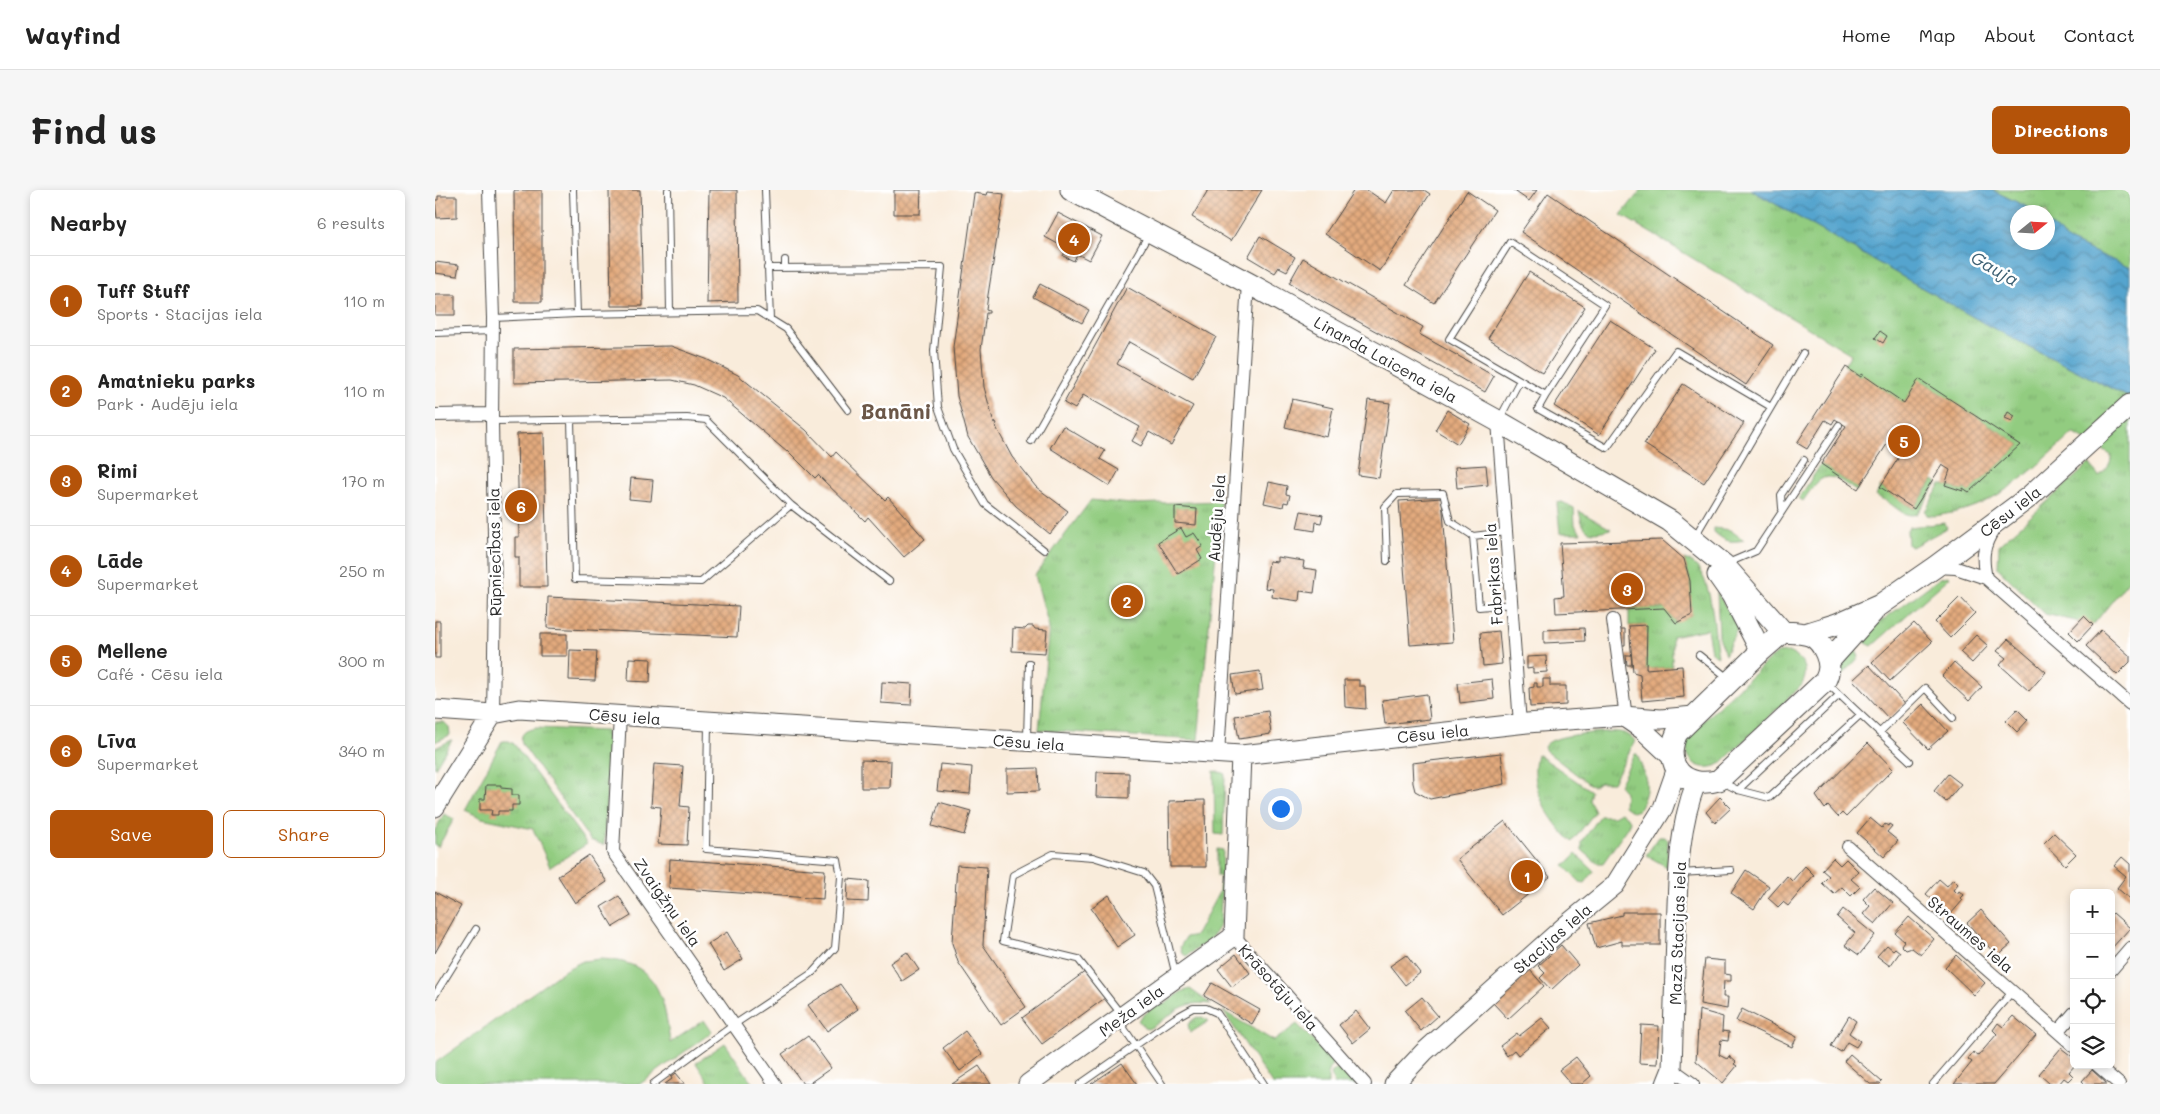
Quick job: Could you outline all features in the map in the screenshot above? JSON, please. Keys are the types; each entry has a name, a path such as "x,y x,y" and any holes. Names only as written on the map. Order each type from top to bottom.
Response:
{"main road":[{"name":"Linarda Laicena iela","path":"1071,190 1248,283 1498,421 1655,511 1694,539 1724,565 1783,632"},
{"name":"Cēsu iela","path":"1783,632 1805,634 1837,624 1880,605 1935,567 2029,497 2130,405"},
{"name":"Linarda Laicena iela","path":"1694,539 1732,595 1761,650"},
{"name":"Cēsu iela","path":"1719,780 1831,679 1880,605"},
{"path":"1719,780 1708,784 1696,783 1686,779 1674,763 1672,744 1677,733 1761,650 1783,632"},
{"path":"1805,634 1821,641 1831,679"}],"street":[{"name":"Rūpniecības iela","path":"489,190 493,318 492,418 495,591 493,714"},
{"name":"Audēju iela","path":"1218,754 1248,283"},
{"path":"435,414 492,418"},
{"name":"Fabrikas iela","path":"1498,421 1520,724"},
{"path":"1987,578 1983,559 1985,541 2001,518"},
{"path":"1935,567 1956,568 1987,578 2130,704"},
{"path":"1613,620 1624,713 1674,763"},
{"name":"Cēsu iela","path":"435,710 493,714 519,709 1241,755 1624,713 1661,719 1695,716"},
{"path":"435,807 493,714"},
{"name":"Zvaigžņu iela","path":"620,716 613,852 735,1024 775,1084"},
{"name":"Krāsotāju iela","path":"1241,755 1234,936 1365,1084"},
{"name":"Stacijas iela","path":"1394,1084 1424,1052 1565,926 1615,885 1663,808 1674,763"},
{"name":"Mazā Stacijas iela","path":"1669,1076 1682,834 1689,801 1696,783"},
{"name":"Straumes iela","path":"1847,847 2070,1042"},
{"name":"Meža iela","path":"1028,1084 1117,1014 1176,977 1234,936"},
{"path":"2115,965 2130,948"},
{"path":"2058,1032 2070,1018"},
{"path":"2102,1069 2119,1084"},
{"path":"1669,1076 1693,1084"}],"lane":[{"path":"573,190 577,314"},
{"path":"668,190 670,312"},
{"path":"765,190 770,319"},
{"path":"1031,441 1150,232"},
{"path":"1546,395 1449,339 1510,242 1605,305 1538,409 1607,448 1676,351 1771,407"},
{"path":"785,260 785,268"},
{"path":"767,268 942,267 934,351 938,407 953,449 985,504 1044,550"},
{"path":"493,318 757,310 786,329 847,410"},
{"path":"435,333 493,331"},
{"path":"1694,539 1803,353"},
{"path":"1498,421 1520,380"},
{"path":"492,418 706,420 791,505 889,581"},
{"path":"571,420 575,579 701,582 791,505"},
{"path":"1724,565 1756,550 1839,425"},
{"path":"1781,510 1781,495 1804,460"},
{"path":"1387,561 1385,507 1397,494 1443,493 1451,521 1473,536 1506,532"},
{"path":"1473,536 1479,607 1512,604"},
{"path":"1699,655 1731,680"},
{"path":"1026,742 1029,663"},
{"path":"1738,790 1831,679 1859,715 1911,760"},
{"path":"1879,733 1925,688 1953,718"},
{"path":"1719,780 1738,790 1769,798 1859,715"},
{"path":"653,1084 735,1024 812,973 835,948 841,877 838,860 707,849 708,721"},
{"path":"1162,1084 1117,1014 1078,959 1003,941 1013,875 1053,854 1093,857 1144,873 1154,886 1176,977"},
{"path":"1679,873 1731,870"},
{"path":"435,995 476,929"},
{"path":"1933,1084 2012,992"},
{"path":"1080,1084 1175,1018 1193,1008 1205,1008 1217,1013 1264,1084"}],"green space":[{"path":"1641,190 1751,190 1987,325 2130,398 2130,579 2093,625 2045,614 1998,568 1999,545 2089,464 2099,476 2109,464 2111,455 2073,433 2015,483 1983,503 1965,510 1932,516 1927,515 1925,511 1941,484 1963,491 1963,488 1969,492 2020,445 1920,380 1904,403 1862,375 1861,377 1844,365 1851,354 1621,215"},
{"path":"1992,190 2130,190 2130,268 2068,240 2055,229 2055,205 2023,205"},
{"path":"1821,464 1858,489 1856,491 1832,477 1826,477 1816,484 1803,501 1799,498"},
{"path":"1933,480 1937,483 1917,514 1905,514 1887,501 1876,496 1880,487 1914,509"},
{"path":"1091,500 1131,504 1221,501 1198,740 1039,730 1049,627 1035,575"},
{"path":"1562,502 1574,508 1575,525 1581,533 1560,533 1557,503"},
{"path":"1579,511 1611,529 1597,532 1589,531 1583,525"},
{"path":"1945,523 1947,528 1912,547 1908,545 1907,530 1909,527"},
{"path":"1714,528 1730,530 1744,540 1731,541 1724,539 1714,532"},
{"path":"1684,559 1694,564 1707,586 1718,656 1711,652 1707,629 1672,636 1672,667 1646,669 1646,625 1629,626 1629,609 1664,608 1691,615 1690,581"},
{"path":"1950,577 1872,646 1866,643 1862,635 1940,578"},
{"path":"1717,592 1738,627 1725,655 1719,637"},
{"path":"1853,644 1859,657 1842,676 1840,663"},
{"path":"1788,652 1798,658 1804,666 1805,675 1801,686 1720,764 1704,767 1693,762 1687,750 1689,734 1770,659 1778,653"},
{"path":"435,722 444,722 449,727 450,735 435,742"},
{"path":"536,728 606,731 609,744 604,845 590,840 522,744 522,735"},
{"path":"1600,732 1624,733 1635,741 1613,782 1600,782 1593,787 1546,751 1544,747 1548,743 1561,738"},
{"path":"452,740 435,768 435,748"},
{"path":"502,741 509,741 514,744 587,844 550,867 533,829 482,818 465,810"},
{"path":"1537,754 1591,791 1589,800 1595,812 1572,842 1548,813 1538,791 1535,779"},
{"path":"1635,754 1637,754 1643,770 1646,788 1638,810 1632,812 1624,806 1625,792 1619,785"},
{"path":"1214,771 1224,773 1225,776 1223,835 1215,834"},
{"path":"1621,812 1630,820 1629,826 1603,863 1597,863 1582,850 1582,842 1600,816 1614,816"},
{"path":"444,814 454,819 438,847 435,845 435,830"},
{"path":"1659,837 1665,837 1668,840 1667,867 1646,855"},
{"path":"1217,849 1223,850 1220,924 1210,940 1186,956 1182,953 1180,947 1186,937 1196,935 1219,892 1220,876 1217,876"},
{"path":"1576,854 1594,871 1585,883 1580,882 1564,866"},
{"path":"600,959 619,961 634,966 646,974 654,983 665,1009 670,1043 704,1020 712,1032 640,1084 435,1084 435,1063 565,970 583,961"},
{"path":"1190,989 1211,1004 1200,1003 1183,1007 1148,1029 1144,1028 1138,1020 1154,1006 1165,1004 1181,992"},
{"path":"1223,1011 1274,1041 1297,1024 1333,1061 1328,1074 1328,1084 1272,1084"},
{"path":"1202,1017 1209,1021 1190,1033 1188,1024 1195,1018"},
{"path":"725,1043 753,1084 710,1084 696,1063"},
{"path":"1340,1067 1347,1071 1358,1084 1334,1084 1331,1073"}],"water":[{"name":"Gauja","path":"1751,190 1992,190 2023,205 2010,205 2010,250 2055,250 2055,229 2068,240 2130,268 2130,398 1987,325"}],"building":[{"path":"514,190 542,190 542,302 515,302"},
{"path":"609,190 640,190 643,306 611,306"},
{"path":"709,190 737,190 738,302 707,303"},
{"path":"894,190 921,190 920,214 894,214"},
{"path":"1208,190 1262,190 1231,241 1192,217"},
{"path":"1354,190 1367,190 1386,203 1394,190 1424,190 1430,194 1380,271 1325,234"},
{"path":"1513,190 1537,190 1529,201"},
{"path":"1467,191 1495,210 1434,303 1406,285"},
{"path":"988,192 1004,194 986,310 989,313 986,313 981,349 984,387 994,423 996,422 997,424 995,425 1012,457 1036,487 1068,511 1050,534 1016,506 991,477 968,437 957,396 953,347 974,193 987,195"},
{"path":"1548,193 1773,345 1746,385 1521,232"},
{"path":"438,196 457,196 457,217 437,218 435,200 438,200"},
{"path":"1058,213 1102,236 1089,260 1077,254 1074,261 1063,256 1067,249 1045,237"},
{"path":"1260,236 1295,257 1287,271 1279,267 1275,273 1248,257"},
{"path":"1303,258 1423,327 1419,334 1494,376 1485,392 1289,283"},
{"path":"435,262 459,265 457,276 435,273"},
{"path":"1529,272 1585,307 1543,373 1488,338"},
{"path":"1040,284 1089,310 1082,323 1033,297"},
{"path":"1127,287 1216,337 1193,378 1129,342 1117,364 1193,406 1171,445 1149,432 1141,446 1132,441 1140,427 1083,395 1075,409 1064,403"},
{"path":"435,295 455,295 455,315 435,315"},
{"path":"1610,320 1655,349 1599,435 1554,406"},
{"path":"1880,331 1887,336 1883,343 1875,338"},
{"path":"671,346 706,359 738,375 806,430 832,457 836,452 885,500 888,497 925,539 904,557 868,517 865,521 818,475 815,478 788,451 723,398 694,385 672,380 514,383 514,349"},
{"path":"1846,367 1861,377 1862,374 1904,403 1919,379 2020,445 1969,492 1963,488 1963,491 1945,485 1950,470 1942,465 1914,509 1880,487 1904,449 1891,438 1858,489 1821,464 1846,426 1835,419 1832,424 1825,420 1807,449 1797,443"},
{"path":"1683,384 1744,423 1704,483 1644,444"},
{"path":"1292,399 1333,408 1327,437 1285,427"},
{"path":"1368,400 1390,403 1379,478 1358,475"},
{"path":"1447,410 1470,424 1458,444 1435,430"},
{"path":"2008,412 2015,416 2012,421 2005,418"},
{"path":"1063,426 1105,451 1100,459 1119,470 1110,486 1050,448"},
{"path":"544,433 547,587 519,587 519,557 515,557 515,537 519,537 517,434"},
{"path":"1486,465 1488,485 1457,488 1455,467"},
{"path":"631,478 653,480 651,501 629,499"},
{"path":"1269,482 1287,486 1286,494 1290,495 1288,503 1284,502 1283,507 1264,503"},
{"path":"1442,498 1453,642 1410,645 1399,501"},
{"path":"1175,507 1197,509 1196,525 1175,523"},
{"path":"1301,511 1323,515 1321,523 1316,522 1315,531 1297,528"},
{"path":"1181,528 1186,537 1194,533 1203,546 1197,550 1202,559 1178,574 1158,542"},
{"path":"1662,540 1684,559 1690,581 1692,615 1676,623 1664,608 1556,613 1555,597 1564,596 1560,543"},
{"path":"1277,557 1304,561 1303,568 1317,570 1314,593 1300,591 1299,601 1272,597 1273,589 1265,588 1269,561 1277,562"},
{"path":"548,597 739,606 737,637 547,628"},
{"path":"1960,597 1975,613 1950,638 1935,622"},
{"path":"2084,616 2093,625 2078,641 2069,632"},
{"path":"435,621 440,621 440,658 435,658"},
{"path":"1914,623 1932,642 1890,681 1872,662"},
{"path":"1647,625 1646,669 1682,666 1684,697 1642,701 1640,674 1633,672 1629,626"},
{"path":"1028,626 1047,630 1045,653 1012,651 1013,628 1025,629"},
{"path":"1584,628 1585,641 1544,643 1544,630"},
{"path":"1619,629 1625,629 1625,645 1619,645"},
{"path":"2101,630 2130,656 2130,662 2117,675 2086,646"},
{"path":"1499,631 1502,664 1483,666 1480,633"},
{"path":"540,634 567,634 567,656 540,656"},
{"path":"1976,635 1988,646 1972,663 1960,652"},
{"path":"2008,639 2046,672 2029,691 2000,665 2006,658 1997,651"},
{"path":"570,650 597,651 595,681 569,680"},
{"path":"1626,655 1631,655 1632,665 1627,665"},
{"path":"1546,656 1547,672 1533,673 1533,668 1527,669 1527,657"},
{"path":"629,658 651,659 650,682 628,681"},
{"path":"1954,662 1982,687 1969,701 1942,676"},
{"path":"1869,665 1905,704 1889,719 1853,680"},
{"path":"1260,671 1263,690 1235,694 1232,675"},
{"path":"1492,679 1494,699 1460,703 1458,683"},
{"path":"1543,679 1550,679 1550,686 1566,686 1566,705 1530,707 1529,688 1534,687 1534,683 1537,683 1537,687 1543,687"},
{"path":"1344,680 1359,680 1359,686 1365,686 1366,709 1345,707"},
{"path":"882,682 912,684 911,705 881,703"},
{"path":"1427,694 1430,719 1385,724 1382,700"},
{"path":"1923,704 1948,731 1928,749 1903,723"},
{"path":"2017,709 2028,720 2017,732 2006,721"},
{"path":"1268,711 1271,734 1239,739 1235,716"},
{"path":"1868,743 1893,769 1846,817 1842,813 1838,817 1828,806 1825,809 1816,796"},
{"path":"1501,753 1505,784 1430,799 1415,791 1412,763"},
{"path":"861,760 891,761 890,788 861,788"},
{"path":"654,764 683,766 680,806 689,807 687,845 658,844 661,807 651,806"},
{"path":"940,764 972,767 970,794 937,791"},
{"path":"1038,768 1039,791 1007,792 1007,769"},
{"path":"1097,772 1129,773 1129,798 1096,797"},
{"path":"1948,774 1961,784 1946,802 1934,791"},
{"path":"486,785 501,785 501,788 512,789 512,795 519,795 519,805 512,805 512,811 498,811 498,815 491,815 492,810 480,810 480,799 485,799"},
{"path":"1720,797 1731,808 1715,823 1706,812"},
{"path":"1205,800 1206,867 1170,867 1169,801"},
{"path":"939,802 971,811 964,835 932,826"},
{"path":"1870,818 1882,828 1885,824 1892,826 1887,832 1898,841 1884,857 1857,833"},
{"path":"1505,821 1550,877 1502,915 1457,859"},
{"path":"2054,833 2076,854 2065,865 2044,843"},
{"path":"589,855 607,882 575,903 558,876"},
{"path":"2122,857 2130,864 2130,899 2117,888 2126,876 2114,866"},
{"path":"1833,858 1840,865 1846,859 1859,872 1851,879 1860,887 1851,896 1842,887 1834,894 1822,883 1829,876 1822,870"},
{"path":"670,859 825,870 823,899 669,888"},
{"path":"957,865 987,867 983,945 1026,1007 1001,1025 958,962 952,943"},
{"path":"1805,866 1814,875 1788,906 1783,902 1778,907 1768,898 1787,876 1792,881"},
{"path":"1746,870 1769,886 1754,909 1731,893"},
{"path":"848,879 869,881 868,902 847,901"},
{"path":"1939,879 1947,886 1953,879 1958,884 1953,890 1957,894 1959,891 1964,895 1961,898 1963,900 1950,915 1926,894"},
{"path":"1874,887 1893,903 1875,924 1863,914 1870,906 1863,899"},
{"path":"435,892 461,906 435,953"},
{"path":"1109,895 1135,935 1117,947 1091,908"},
{"path":"619,896 631,916 613,927 601,907"},
{"path":"1843,909 1875,935 1859,955 1845,945 1855,933 1837,917"},
{"path":"1981,910 2011,944 1997,956 1967,923"},
{"path":"1622,912 1660,912 1660,945 1622,945 1622,941 1596,948 1589,923 1622,915"},
{"path":"2115,915 2130,928 2115,945"},
{"path":"1909,917 1934,939 1921,955 1912,948 1906,950 1901,945 1904,941 1895,933"},
{"path":"727,932 743,959 724,971 708,944"},
{"path":"1561,945 1578,965 1551,990 1540,978 1545,973 1538,966"},
{"path":"1887,945 1893,950 1895,948 1900,952 1890,966 1877,956"},
{"path":"907,952 919,970 902,981 890,963"},
{"path":"1236,954 1250,973 1232,987 1218,969"},
{"path":"1406,955 1420,973 1405,985 1390,966"},
{"path":"1956,955 1985,983 1974,995 1945,967"},
{"path":"1705,959 1725,961 1725,974 1731,975 1731,981 1724,981 1723,997 1728,997 1727,1009 1700,1004"},
{"path":"1530,970 1544,986 1508,1019 1493,1003"},
{"path":"1086,971 1105,998 1042,1044 1022,1018"},
{"path":"1212,983 1260,1010 1252,1024 1204,996"},
{"path":"840,984 858,1009 827,1031 808,1005"},
{"path":"1422,997 1438,1016 1421,1031 1405,1011"},
{"path":"1742,1009 1797,1037 1792,1047 1736,1021"},
{"path":"1699,1010 1723,1017 1722,1031 1729,1032 1728,1041 1721,1040 1719,1055 1727,1059 1729,1056 1736,1062 1734,1064 1737,1066 1723,1083 1696,1061"},
{"path":"1356,1011 1370,1029 1353,1043 1339,1025"},
{"path":"1849,1016 1856,1021 1849,1033 1860,1041 1856,1047 1847,1042 1841,1052 1831,1046"},
{"path":"2013,1016 2036,1035 1994,1084 1954,1084 1972,1062 1968,1059 1973,1052 1978,1056 1997,1034 1993,1030 1998,1023 2003,1027"},
{"path":"1542,1018 1551,1028 1518,1055 1514,1050 1507,1056 1500,1046 1517,1033 1519,1036"},
{"path":"1641,1025 1659,1026 1657,1064 1639,1063"},
{"path":"965,1031 982,1054 960,1071 943,1048"},
{"path":"808,1036 831,1068 808,1084 803,1084 782,1054"},
{"path":"2061,1048 2070,1055 2070,1069 2072,1069 2069,1072 2073,1076 2068,1081 2064,1078 2059,1084 2050,1084 2039,1074"},
{"path":"1850,1054 1882,1082 1880,1084 1870,1084 1844,1061"},
{"path":"1576,1057 1591,1076 1582,1084 1571,1084 1559,1070"},
{"path":"1122,1063 1137,1084 1091,1084"},
{"path":"979,1066 991,1084 952,1084"},
{"path":"2092,1070 2107,1084 2085,1084 2082,1081"},
{"path":"676,1073 685,1084 665,1084 672,1079 671,1077"}],"place":[{"name":"Lāde","path":"1074,239"},
{"name":"Mellene","path":"1904,441"},
{"name":"Līva","path":"521,506"},
{"name":"Rimi","path":"1627,589"},
{"name":"Amatnieku parks","path":"1127,601"},
{"name":"Tuff Stuff","path":"1527,876"}],"district":[{"name":"Banāni","path":"896,410"}]}
